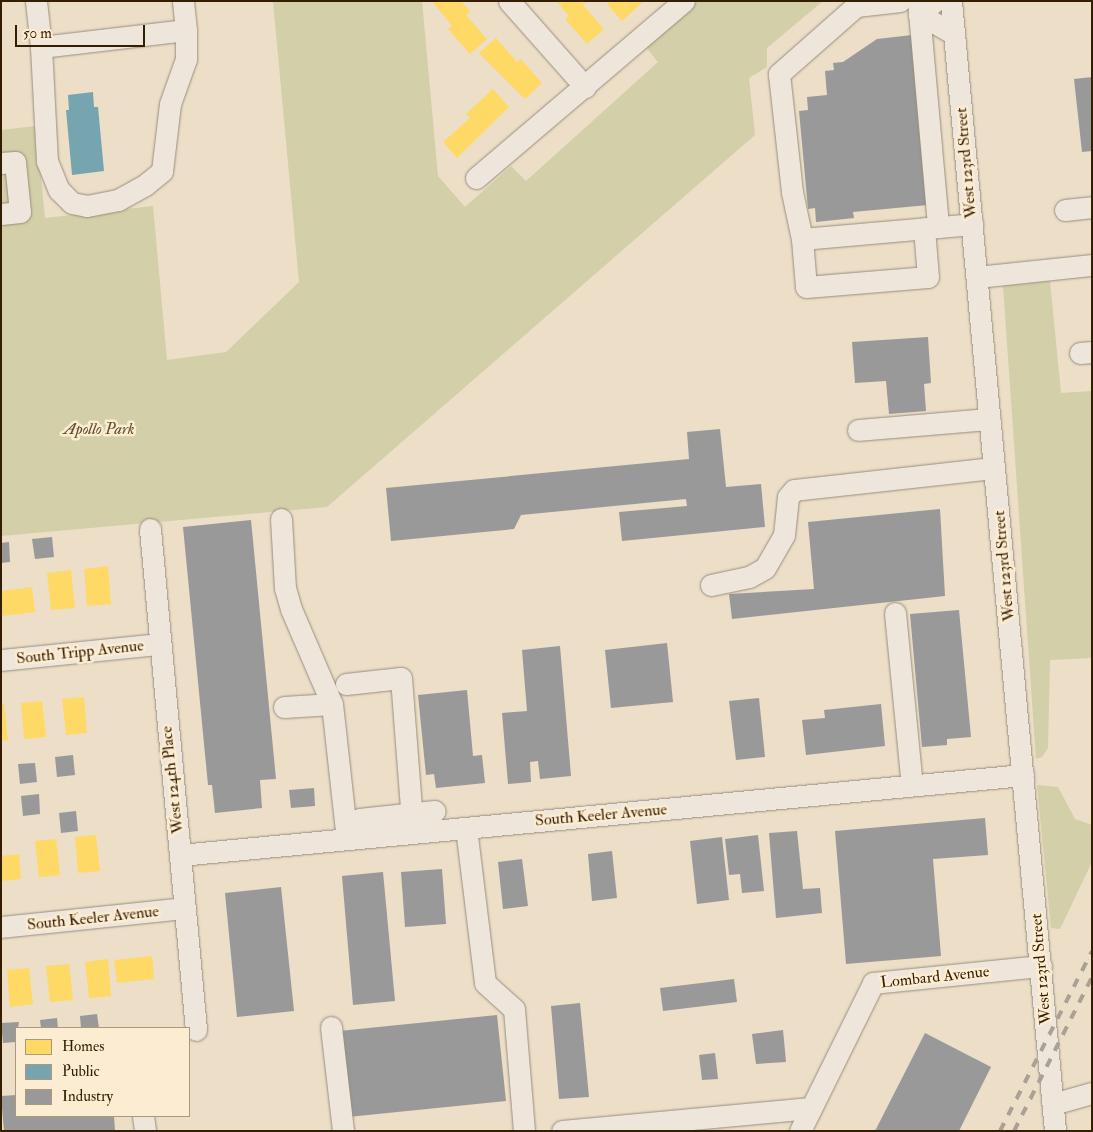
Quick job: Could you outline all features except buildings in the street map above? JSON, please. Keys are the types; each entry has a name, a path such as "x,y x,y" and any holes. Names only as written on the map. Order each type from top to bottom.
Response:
{"street":[{"path":"36,1 41,47 47,161 59,190 72,203 87,206 118,200 145,185 162,171 170,104 186,59 183,1"},
{"path":"509,1 585,87"},
{"path":"476,178 684,1"},
{"path":"900,1 856,6 778,74 792,192 802,239 806,287 928,277 931,228 924,6"},
{"name":"West 123rd Street","path":"951,1 1055,1131"},
{"path":"924,6 954,34"},
{"path":"41,47 186,30"},
{"path":"1,163 15,162 20,212 1,214"},
{"path":"1065,210 1092,207"},
{"path":"802,239 972,224"},
{"path":"977,277 1092,265"},
{"path":"858,430 990,419"},
{"path":"711,585 748,577 765,568 784,535 788,497 794,490 994,468"},
{"path":"281,518 286,588 291,609 332,704 347,839"},
{"name":"West 124th Place","path":"150,529 158,644 196,1030"},
{"path":"895,612 912,785"},
{"name":"South Tripp Avenue","path":"1,660 158,644"},
{"path":"346,684 401,678 413,823"},
{"path":"284,707 332,704"},
{"name":"South Keeler Avenue","path":"180,855 347,839 413,823 466,828 1023,775"},
{"path":"359,819 413,823 435,811"},
{"path":"466,828 485,983 514,1009 524,1131"},
{"name":"South Keeler Avenue","path":"1,927 185,908"},
{"name":"Lombard Avenue","path":"800,1131 873,983 1041,966"},
{"path":"331,1027 342,1131"},
{"path":"1053,1104 1092,1093"},
{"path":"562,1131 811,1108"},
{"path":"144,1117 145,1131"}],"green space":[{"name":"Apollo Park","path":"273,1 422,1 438,176 465,207 511,166 526,181 658,62 645,46 695,1 823,1 767,48 767,67 749,78 755,135 327,507 1,536 1,130 36,126 45,218 153,206 167,360 226,352 299,282"},
{"path":"1050,281 1061,393 1092,391 1092,658 1050,660 1048,748 1042,757 1036,759 1003,286"},
{"path":"1037,785 1058,787 1075,819 1092,825 1092,862 1060,929 1051,928"}],"railway":[{"path":"1000,1131 1092,951"},
{"path":"1014,1131 1092,977"}]}
